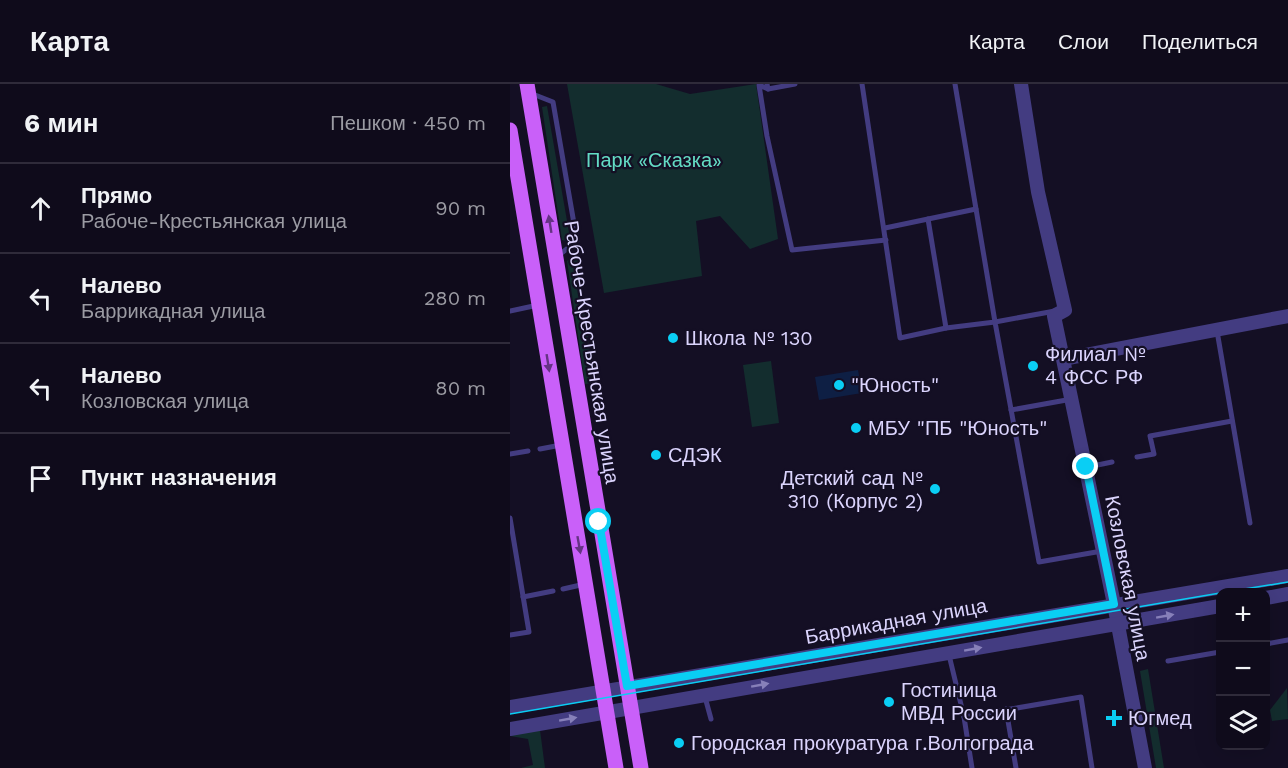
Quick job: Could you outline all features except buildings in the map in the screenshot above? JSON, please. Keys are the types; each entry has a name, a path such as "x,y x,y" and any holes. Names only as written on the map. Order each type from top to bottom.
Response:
{"main road":[{"name":"Рабоче-Крестьянская улица","path":"527,88 641,768"},
{"path":"510,130 616,768"}],"street":[{"name":"Козловская улица","path":"1021,84 1038,192 1065,310 1054,316 1114,604 1145,768"},
{"path":"1064,359 1288,316"},
{"name":"Баррикадная улица","path":"510,707 1288,576"},
{"path":"1270,597 1288,594"},
{"name":"Баррикадная улица","path":"510,729 1216,607"}],"lane":[{"path":"795,84 759,85 767,136 792,250 886,240"},
{"path":"862,84 900,338 946,328 1065,310"},
{"path":"955,84 1039,562 1102,551"},
{"path":"527,88 553,102 577,241 555,258"},
{"path":"885,228 976,209"},
{"path":"928,219 946,328"},
{"path":"510,311 538,305"},
{"path":"1217,331 1251,523"},
{"path":"1011,410 1072,399"},
{"path":"1137,457 1154,454 1150,436 1232,421"},
{"path":"540,449 561,445"},
{"path":"510,454 528,451"},
{"path":"1086,467 1112,462"},
{"path":"510,518 529,632 510,635"},
{"path":"563,589 586,584"},
{"path":"523,597 553,591"},
{"path":"1270,643 1288,640"},
{"path":"949,653 964,717 972,768"},
{"path":"1168,661 1216,653"},
{"path":"704,695 711,719"},
{"path":"964,717 1082,697 1092,768"},
{"path":"1006,709 1016,768"}],"green space":[{"name":"Парк «Сказка»","path":"567,84 656,84 690,94 756,84 778,239 750,249 720,216 696,221 702,276 604,293"},
{"path":"547,106 570,238 566,241 562,240 542,107"},
{"path":"577,253 594,383 585,384 567,261"},
{"path":"771,361 779,423 752,427 743,365"},
{"path":"1148,669 1164,768 1156,768 1140,671"},
{"path":"1287,688 1288,719 1272,721 1270,710"},
{"path":"540,730 545,768 521,768 533,765 528,739 510,736 510,732"}],"water":[{"path":"858,370 862,393 819,400 815,377"}],"tram line":[{"path":"1251,588 1288,582"},
{"path":"510,714 1216,594"}],"place":[{"name":"Школа № 130","path":"673,338"},
{"name":"Филиал № 4 ФСС РФ","path":"1033,366"},
{"name":"\"Юность\"","path":"839,385"},
{"name":"МБУ \"ПБ \"Юность\"","path":"856,428"},
{"name":"СДЭК","path":"656,455"},
{"name":"Детский сад № 310 (Корпус 2)","path":"935,489"},
{"name":"Гостиница МВД России","path":"889,702"},
{"name":"Югмед","path":"1114,718"},
{"name":"Городская прокуратура г.Волгограда","path":"679,743"}],"route":[{"path":"599,522 627,686 1114,604 1086,467"}]}
